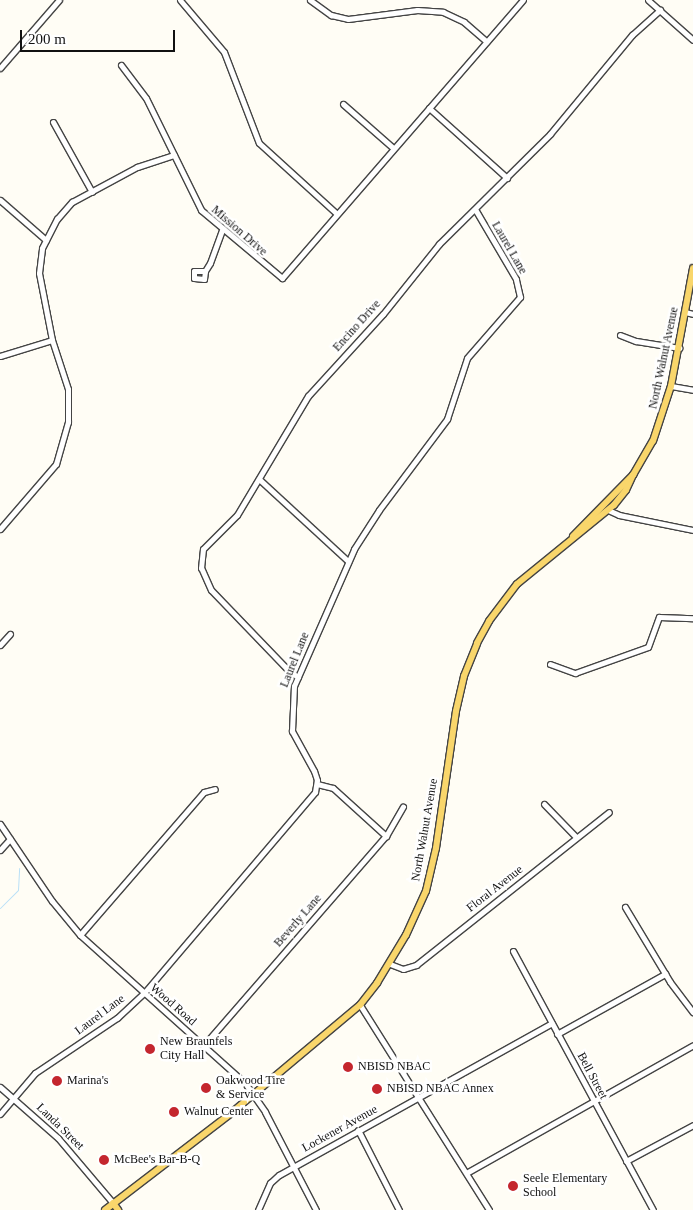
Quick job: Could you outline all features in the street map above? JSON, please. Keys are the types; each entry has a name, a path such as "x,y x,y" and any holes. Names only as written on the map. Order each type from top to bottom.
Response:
{"main road":[{"name":"North Walnut Avenue","path":"573,536 587,529 626,490 657,433 671,386 693,268"},
{"name":"North Walnut Avenue","path":"105,1210 253,1095 360,1005 390,964 420,906 430,876 456,711 470,659 489,621 505,598 535,566 573,536 633,475"},
{"name":"Landa Street","path":"113,1203 118,1210"}],"street":[{"path":"0,68 59,0"},
{"path":"180,0 227,57 259,143 336,213"},
{"path":"310,0 331,15 348,19 417,10 443,12 464,22 487,42"},
{"name":"Mission Drive","path":"121,65 146,98 201,210 222,230 282,278 336,213 523,0"},
{"path":"648,0 693,40"},
{"name":"Encino Drive","path":"298,677 270,652 211,590 202,568 207,542 234,519 308,396 382,314 439,244 550,134 632,35 660,10"},
{"path":"343,104 394,148"},
{"path":"429,108 507,178"},
{"path":"53,122 92,192"},
{"path":"0,529 51,471 63,449 69,396 52,340 39,266 46,240 65,207 137,167 174,155"},
{"path":"0,200 46,240"},
{"name":"Laurel Lane","path":"0,1114 35,1073 117,1018 144,992 310,798 317,784 314,770 292,731 291,699 298,677 348,561 379,510 447,419 467,358 519,300 518,284 475,209"},
{"path":"205,270 222,230"},
{"path":"685,312 693,314"},
{"path":"620,335 636,341 678,348"},
{"path":"0,356 52,340"},
{"path":"671,386 693,390"},
{"path":"259,479 348,561"},
{"path":"608,510 619,516 693,530"},
{"path":"550,664 575,673 648,647 657,620 663,615 693,618"},
{"path":"0,645 10,634"},
{"path":"317,784 333,788 386,836"},
{"path":"80,935 204,792 214,789"},
{"path":"544,804 576,837"},
{"name":"Beverly Lane","path":"204,1045 386,836 403,806"},
{"name":"Floral Avenue","path":"390,964 403,969 416,965 609,812"},
{"name":"Wood Road","path":"0,824 52,901 80,935 204,1045 253,1095 294,1166 316,1210"},
{"path":"0,850 10,839"},
{"path":"625,907 665,974 693,1012"},
{"name":"Bell Street","path":"513,951 653,1210"},
{"path":"558,1034 665,974"},
{"path":"360,1005 468,1172 489,1210"},
{"name":"Lockener Avenue","path":"258,1210 270,1183 294,1166 552,1023"},
{"path":"468,1172 693,1045"},
{"name":"Landa Street","path":"0,1087 64,1145 113,1203"},
{"path":"626,1161 693,1125"},
{"path":"358,1130 400,1210"}],"waterway":[{"path":"0,908 18,890 19,868"}],"place":[{"name":"New Braunfels City Hall","path":"150,1049"},
{"name":"NBISD NBAC","path":"348,1067"},
{"name":"Marina's","path":"57,1081"},
{"name":"Oakwood Tire & Service","path":"206,1088"},
{"name":"NBISD NBAC Annex","path":"377,1089"},
{"name":"Walnut Center","path":"174,1112"},
{"name":"McBee's Bar-B-Q","path":"104,1160"},
{"name":"Seele Elementary School","path":"513,1186"}]}
